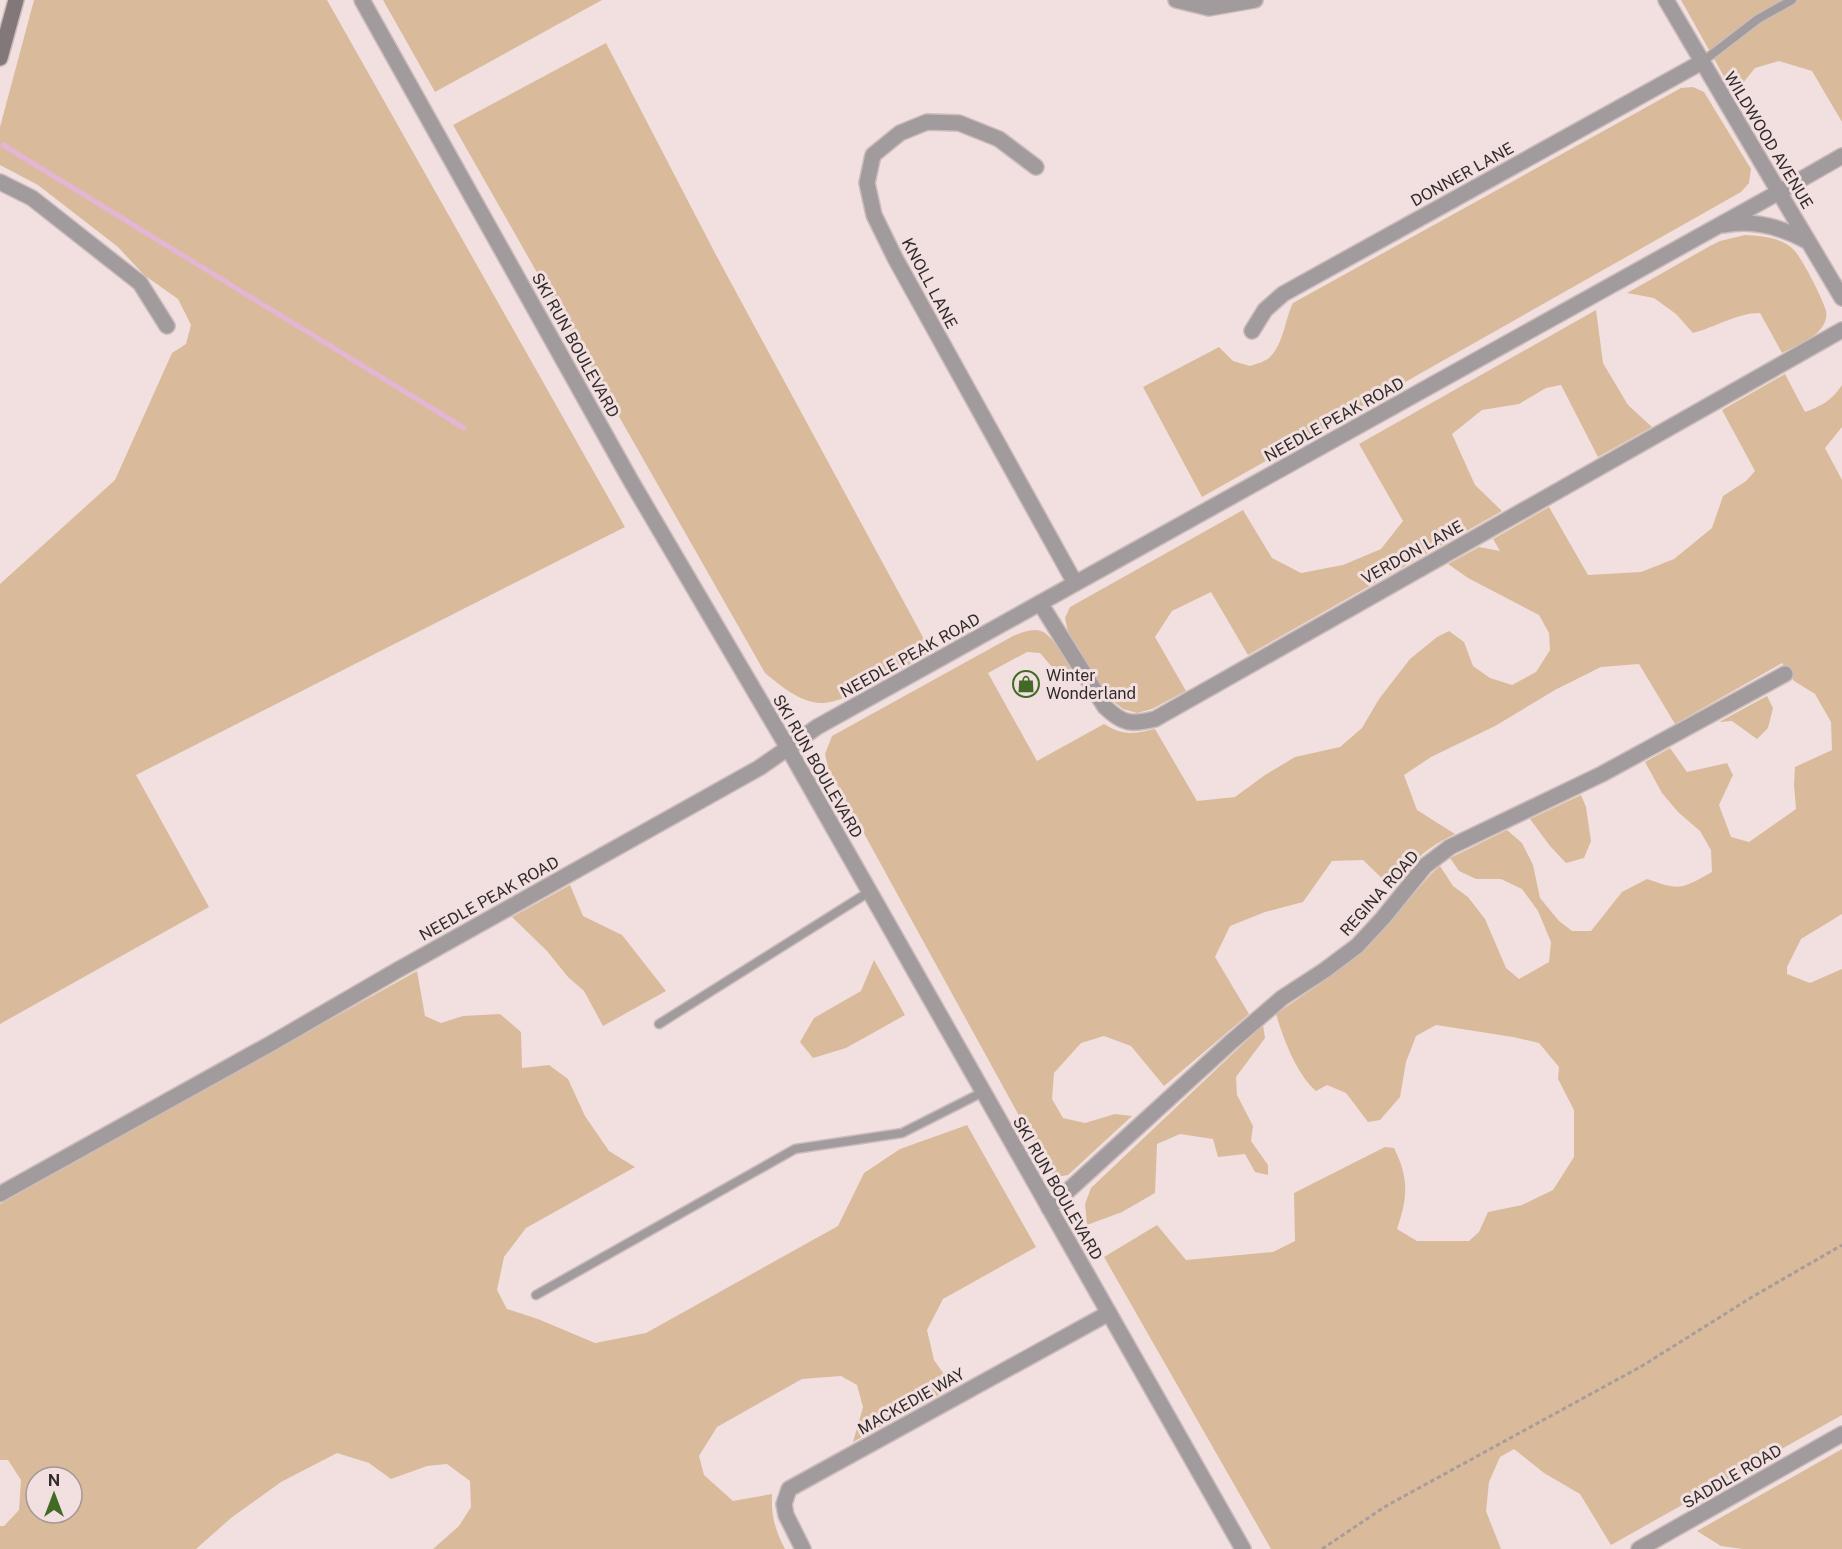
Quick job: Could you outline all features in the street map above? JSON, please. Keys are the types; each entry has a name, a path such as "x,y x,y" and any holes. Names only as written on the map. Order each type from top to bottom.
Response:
{"main road":[{"path":"0,58 16,0"}],"street":[{"name":"SKI RUN BOULEVARD","path":"362,0 632,481 788,748 1243,1549"},
{"path":"1176,0 1209,8 1256,0"},
{"name":"WILDWOOD AVENUE","path":"1666,0 1842,298"},
{"name":"DONNER LANE","path":"1252,332 1264,310 1283,294 1702,62"},
{"name":"KNOLL LANE","path":"1036,167 999,139 959,123 927,122 900,133 873,155 867,183 874,215 895,258 1075,584"},
{"name":"NEEDLE PEAK ROAD","path":"0,1194 272,1044 437,948 749,773 817,727 1842,156"},
{"path":"0,182 32,198 140,283 167,326"},
{"path":"1718,226 1735,223 1777,227 1808,241"},
{"name":"VERDON LANE","path":"1040,603 1105,707 1116,718 1136,724 1155,719 1842,330"},
{"name":"REGINA ROAD","path":"1049,1208 1282,998 1357,946 1425,866 1450,847 1602,774 1785,674"},
{"name":"MACKEDIE WAY","path":"803,1549 786,1515 784,1504 789,1489 1108,1313"},
{"name":"SADDLE ROAD","path":"1639,1549 1842,1434"}],"lane":[{"path":"1702,62 1758,19 1792,0"},
{"path":"659,1024 869,892"},
{"path":"536,1295 795,1149 902,1133 983,1092"}],"path":[{"path":"1322,1549 1386,1506 1642,1366 1752,1297 1842,1245"}],"shaded area":[{"path":"34,0 327,0 625,527 136,775 209,907 0,1024 0,584 115,480 172,353 186,344 191,325 178,299 144,275 118,247 38,185 0,165 0,127"},
{"path":"383,0 602,0 435,92"},
{"path":"1681,0 1842,0 1842,122 1812,71 1779,61 1755,68 1739,88 1741,107"},
{"path":"606,43 716,255 931,652 845,698 821,703 805,700 765,673 453,125"},
{"path":"1693,87 1704,92 1751,169 1749,183 1741,192 1202,497 1143,387 1219,347 1233,361 1250,366 1267,359 1279,344 1293,303 1681,88"},
{"path":"1745,235 1777,240 1793,249 1821,297 1826,318 1821,329 1782,353 1760,313 1735,318 1693,333 1676,314 1654,298 1627,293 1720,241"},
{"path":"1596,310 1603,363 1628,405 1652,427 1598,457 1561,385 1546,388 1519,404 1482,410 1452,434 1475,485 1502,511 1248,655 1211,592 1172,611 1155,637 1186,691 1152,709 1137,713 1123,709 1108,697 1068,632 1065,618 1070,607 1243,510 1272,558 1301,573 1343,565 1381,549 1403,521 1359,444"},
{"path":"1785,374 1805,412 1826,402 1842,385 1842,427 1825,448 1842,480 1842,914 1801,939 1787,967 1787,974 1810,983 1842,969 1842,1415 1611,1545 1580,1494 1544,1473 1514,1449 1500,1457 1489,1482 1486,1511 1501,1549 1271,1549 1104,1257 1157,1225 1186,1260 1273,1252 1295,1241 1294,1193 1385,1147 1394,1148 1404,1178 1405,1197 1397,1229 1417,1241 1469,1241 1479,1232 1488,1212 1522,1205 1553,1190 1574,1157 1574,1110 1558,1079 1559,1067 1539,1043 1436,1025 1416,1036 1406,1062 1400,1097 1380,1120 1368,1122 1346,1093 1327,1085 1316,1091 1309,1084 1292,1056 1276,1014 1369,946 1440,866 1453,886 1468,897 1485,919 1506,968 1519,979 1549,962 1551,942 1538,911 1522,889 1501,879 1476,879 1459,871 1450,858 1507,830 1522,843 1533,865 1540,898 1559,921 1572,931 1591,931 1622,892 1647,879 1674,887 1687,885 1712,872 1711,850 1700,831 1678,812 1662,793 1645,762 1670,748 1687,772 1727,763 1733,775 1719,805 1731,837 1749,842 1796,809 1795,767 1832,750 1831,722 1815,694 1794,681 1782,663 1675,724 1639,664 1601,667 1555,690 1495,726 1431,757 1404,775 1417,810 1455,834 1419,857 1392,888 1363,860 1332,861 1303,902 1265,912 1230,926 1215,957 1249,1014 1164,1086 1131,1046 1104,1036 1081,1043 1054,1073 1052,1099 1063,1118 1085,1123 1115,1114 1132,1116 1068,1175 1057,1177 1050,1172 828,768 825,754 832,736 1013,636 1038,630 1051,638 1076,678 1058,674 1040,653 1027,652 988,673 1037,761 1104,724 1117,731 1129,733 1155,729 1197,801 1235,797 1295,757 1340,747 1362,728 1379,699 1410,659 1437,637 1449,631 1464,642 1473,666 1490,678 1512,685 1536,672 1550,650 1549,633 1539,615 1468,578 1448,564 1479,547 1500,551 1493,539 1549,507 1588,575 1641,572 1674,559 1712,528 1723,496 1746,481 1755,471 1722,410"},
{"path":"1767,696 1773,708 1768,728 1757,739 1732,721 1719,722"},
{"path":"1581,795 1586,807 1591,841 1584,858 1566,863 1530,819"},
{"path":"570,885 583,916 622,935 666,991 603,1026 584,991 512,917"},
{"path":"874,960 905,1015 846,1048 813,1058 800,1042 814,1018 861,991"},
{"path":"417,971 425,1016 441,1023 463,1016 500,1014 521,1032 522,1068 549,1065 568,1079 585,1116 609,1151 635,1167 526,1228 504,1257 497,1290 507,1309 538,1319 595,1343 646,1333 838,1226 864,1173 900,1149 967,1125 1036,1247 943,1299 927,1330 934,1360 953,1387 853,1442 863,1407 857,1385 841,1376 802,1379 717,1427 699,1456 704,1475 733,1501 772,1494 774,1523 785,1549 433,1549 459,1526 471,1507 470,1481 447,1464 427,1466 391,1479 369,1463 337,1453 281,1482 231,1518 196,1549 0,1549 0,1526 4,1526 19,1510 21,1480 8,1460 0,1460 0,1204"},
{"path":"1263,1025 1265,1038 1236,1077 1237,1095 1253,1126 1251,1141 1268,1165 1268,1175 1255,1172 1245,1154 1218,1157 1213,1139 1180,1134 1157,1144 1155,1193 1122,1212 1087,1225 1085,1204 1091,1188"},
{"path":"1842,1449 1842,1549 1743,1549 1721,1546 1697,1531"}],"waterway":[{"path":"3,145 464,428"}],"place":[{"name":"Winter Wonderland","path":"1026,684"}]}
